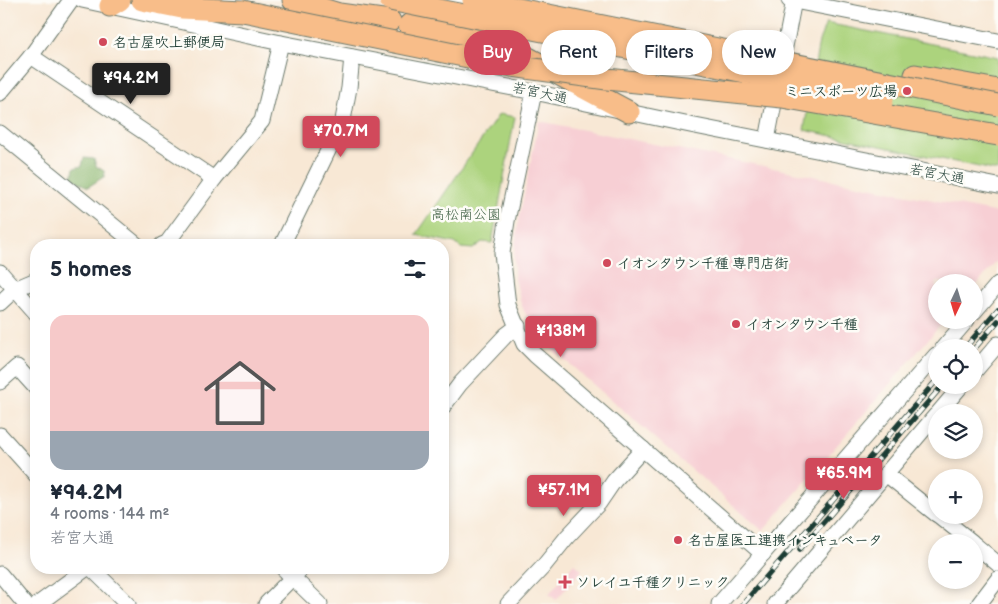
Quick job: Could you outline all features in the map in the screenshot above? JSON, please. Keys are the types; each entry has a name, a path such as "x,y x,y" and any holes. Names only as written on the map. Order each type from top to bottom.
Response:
{"highway":[{"path":"142,0 182,8 243,11 521,67 607,79 782,97 998,135"},
{"path":"293,0 339,14 396,15 998,123"},
{"path":"473,0 551,6 913,81 998,105"},
{"path":"551,6 913,81 998,90"},
{"path":"396,15 506,46 629,112"}],"street":[{"path":"0,93 31,56 71,0"},
{"name":"若宮大通","path":"82,0 115,3 281,43 998,186"},
{"path":"767,140 792,0 834,4 998,41"},
{"path":"170,239 214,179 262,121 281,43"},
{"path":"31,56 214,179"},
{"path":"285,239 342,120 349,88 352,57"},
{"path":"534,92 502,253 508,305 524,344 535,356 763,554"},
{"path":"0,133 130,239"},
{"path":"0,272 30,305"},
{"path":"0,303 15,289 30,283"},
{"path":"983,302 998,284"},
{"path":"449,399 460,384 506,335 518,326"},
{"path":"951,339 959,329"},
{"path":"983,362 998,344"},
{"path":"719,604 928,364"},
{"path":"0,382 17,368 30,382"},
{"path":"946,404 954,394"},
{"path":"775,604 928,424"},
{"path":"0,435 30,463"},
{"path":"508,604 599,503 614,481 643,449"},
{"path":"886,474 928,507"},
{"path":"949,524 962,534"},
{"path":"983,551 998,564"},
{"path":"0,574 25,604"},
{"path":"38,604 79,574"},
{"path":"98,574 128,604"},
{"path":"266,604 291,574"},
{"path":"295,574 320,604"},
{"path":"979,604 998,580"}],"shaded area":[{"name":"イオンタウン千種","path":"539,121 998,213 998,260 983,278 983,274 928,274 928,329 937,329 763,531 544,342 532,328 521,304 514,274 518,225"},
{"name":"ソレイユ千種クリニック","path":"574,563 582,570 556,600 549,594"}],"green space":[{"name":"ミニスポーツ広場","path":"826,23 998,57 998,171 804,130 819,41"},
{"name":"高松南公園","path":"499,114 515,117 492,243 482,242 473,249 461,248 455,243 449,242 449,239 436,239 416,235"},
{"path":"84,158 94,159 96,166 104,171 105,176 88,187 72,178 74,168 82,166"}],"railway":[{"path":"973,339 998,309"},
{"path":"983,339 998,321"},
{"path":"743,604 928,390"},
{"path":"800,549 935,394"}],"place":[{"name":"名古屋吹上郵便局","path":"103,42"},
{"name":"ミニスポーツ広場","path":"907,91"},
{"name":"イオンタウン千種 専門店街","path":"607,263"},
{"name":"イオンタウン千種","path":"736,324"},
{"name":"名古屋医工連携インキュベータ","path":"678,540"},
{"name":"ソレイユ千種クリニック","path":"565,582"}]}
